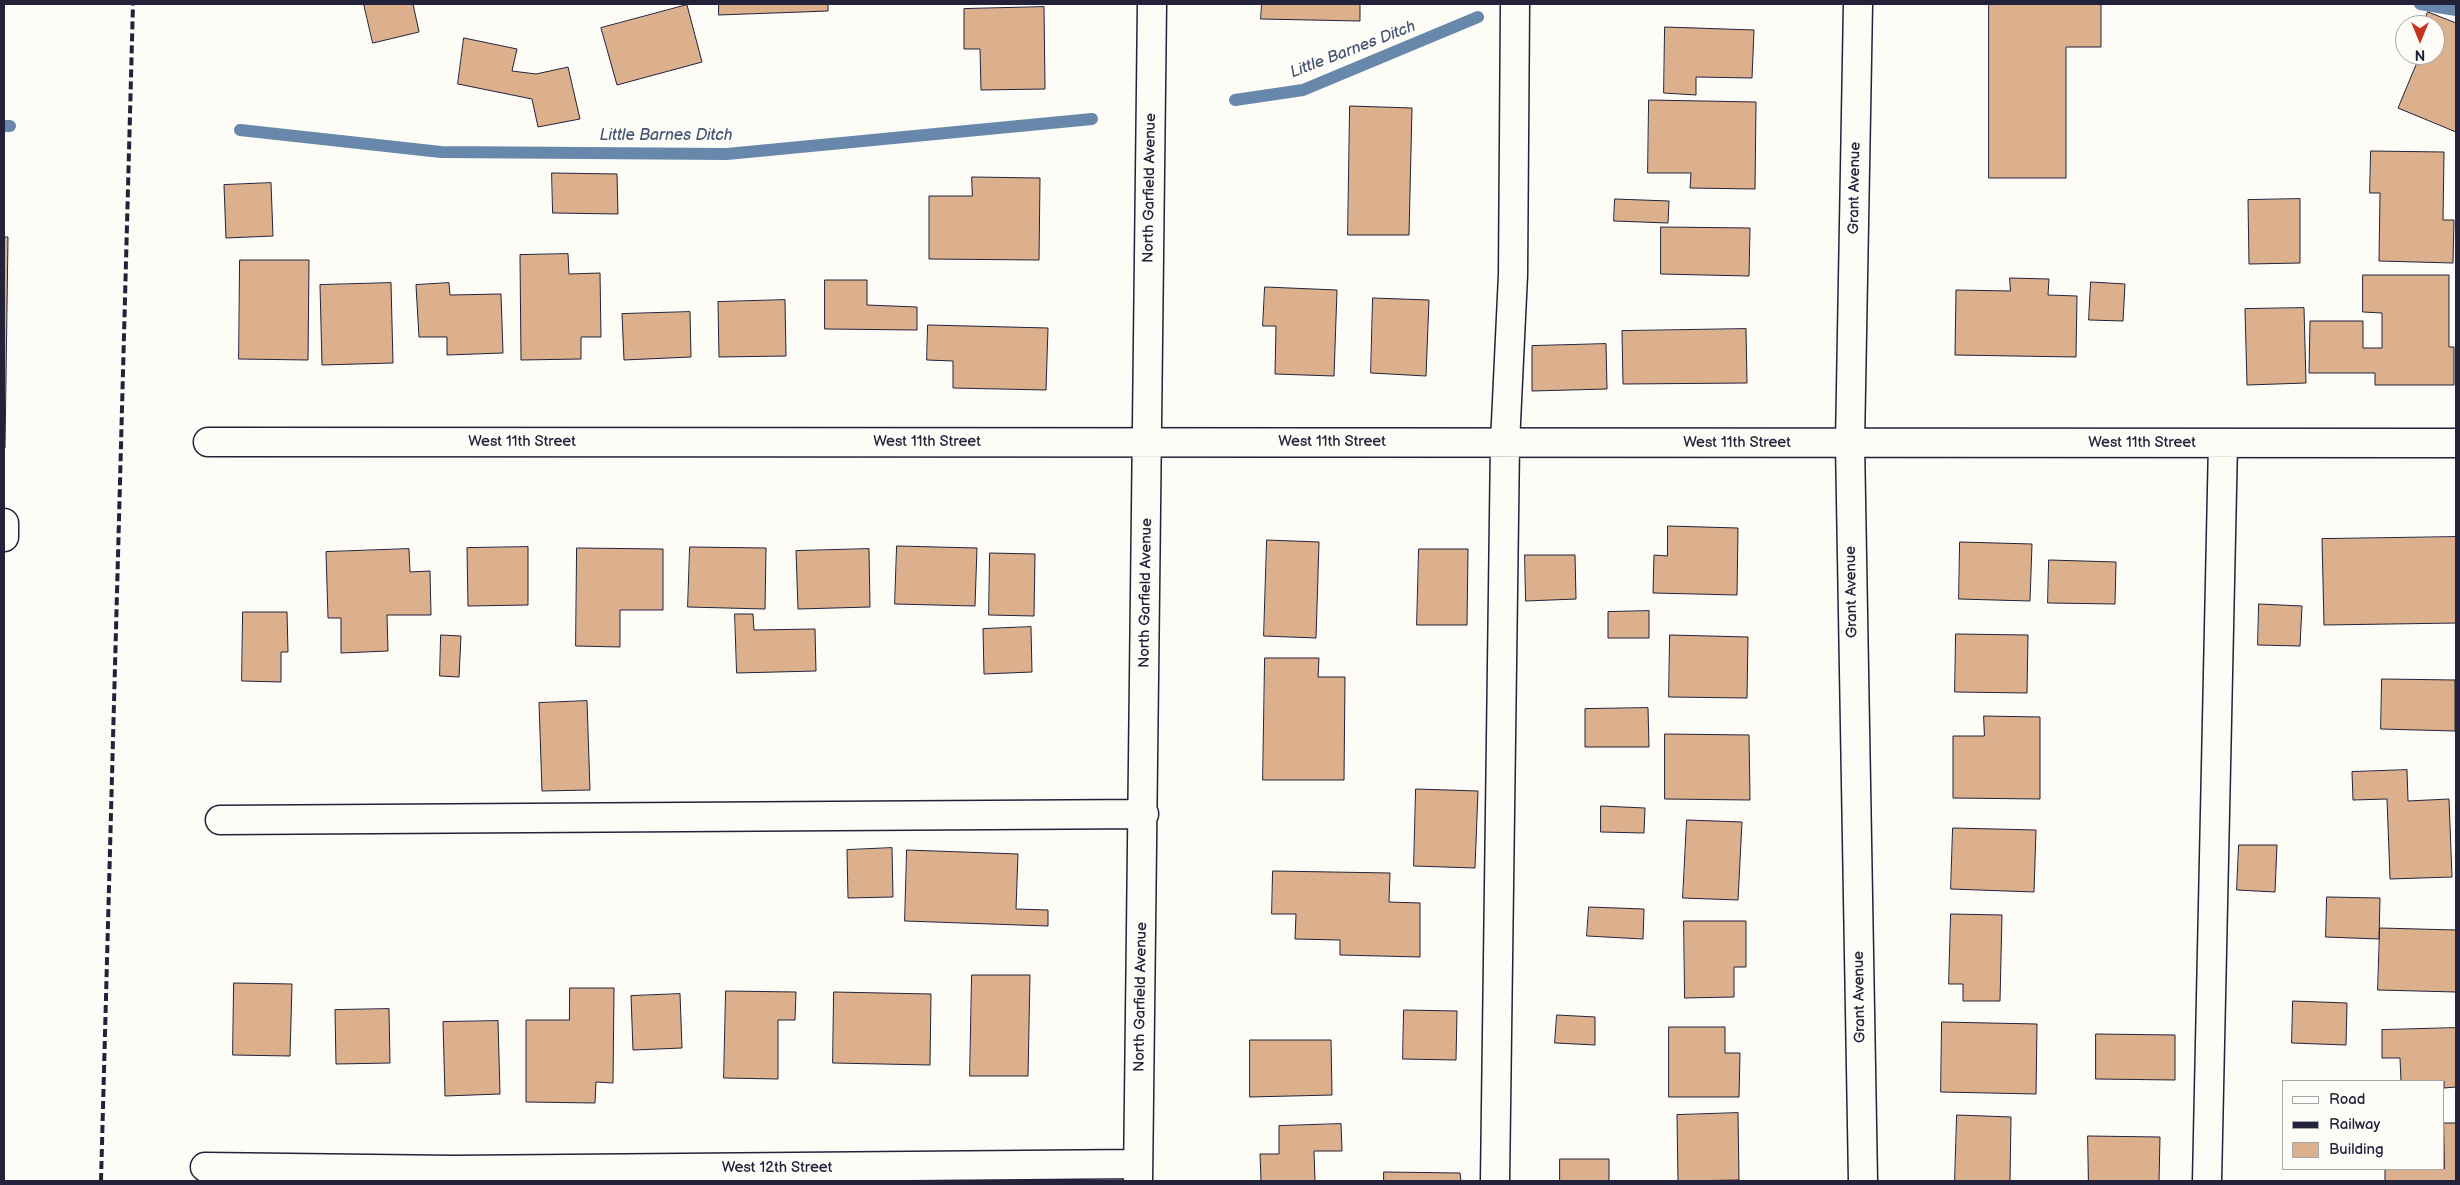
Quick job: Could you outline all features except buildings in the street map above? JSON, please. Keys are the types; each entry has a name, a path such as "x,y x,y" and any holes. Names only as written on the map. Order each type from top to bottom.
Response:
{"street":[{"name":"North Garfield Avenue","path":"1138,1173 1144,814 1152,4"},
{"path":"1495,1181 1505,443 1514,275 1516,4"},
{"name":"Grant Avenue","path":"1858,4 1850,443 1863,1181"},
{"name":"West 11th Street","path":"208,442 2456,443"},
{"path":"2207,1181 2223,443"},
{"path":"4,523 4,537"},
{"path":"220,820 1144,814"},
{"name":"West 12th Street","path":"205,1167 454,1176 1138,1173"}],"waterway":[{"name":"Little Barnes Ditch","path":"2420,4 2456,10"},
{"name":"Little Barnes Ditch","path":"1235,100 1303,90 1478,17"},
{"name":"Little Barnes Ditch","path":"240,130 441,152 727,154 1092,119"},
{"name":"Little Barnes Ditch","path":"4,126 10,126"}],"railway":[{"path":"101,1181 133,4"}]}
